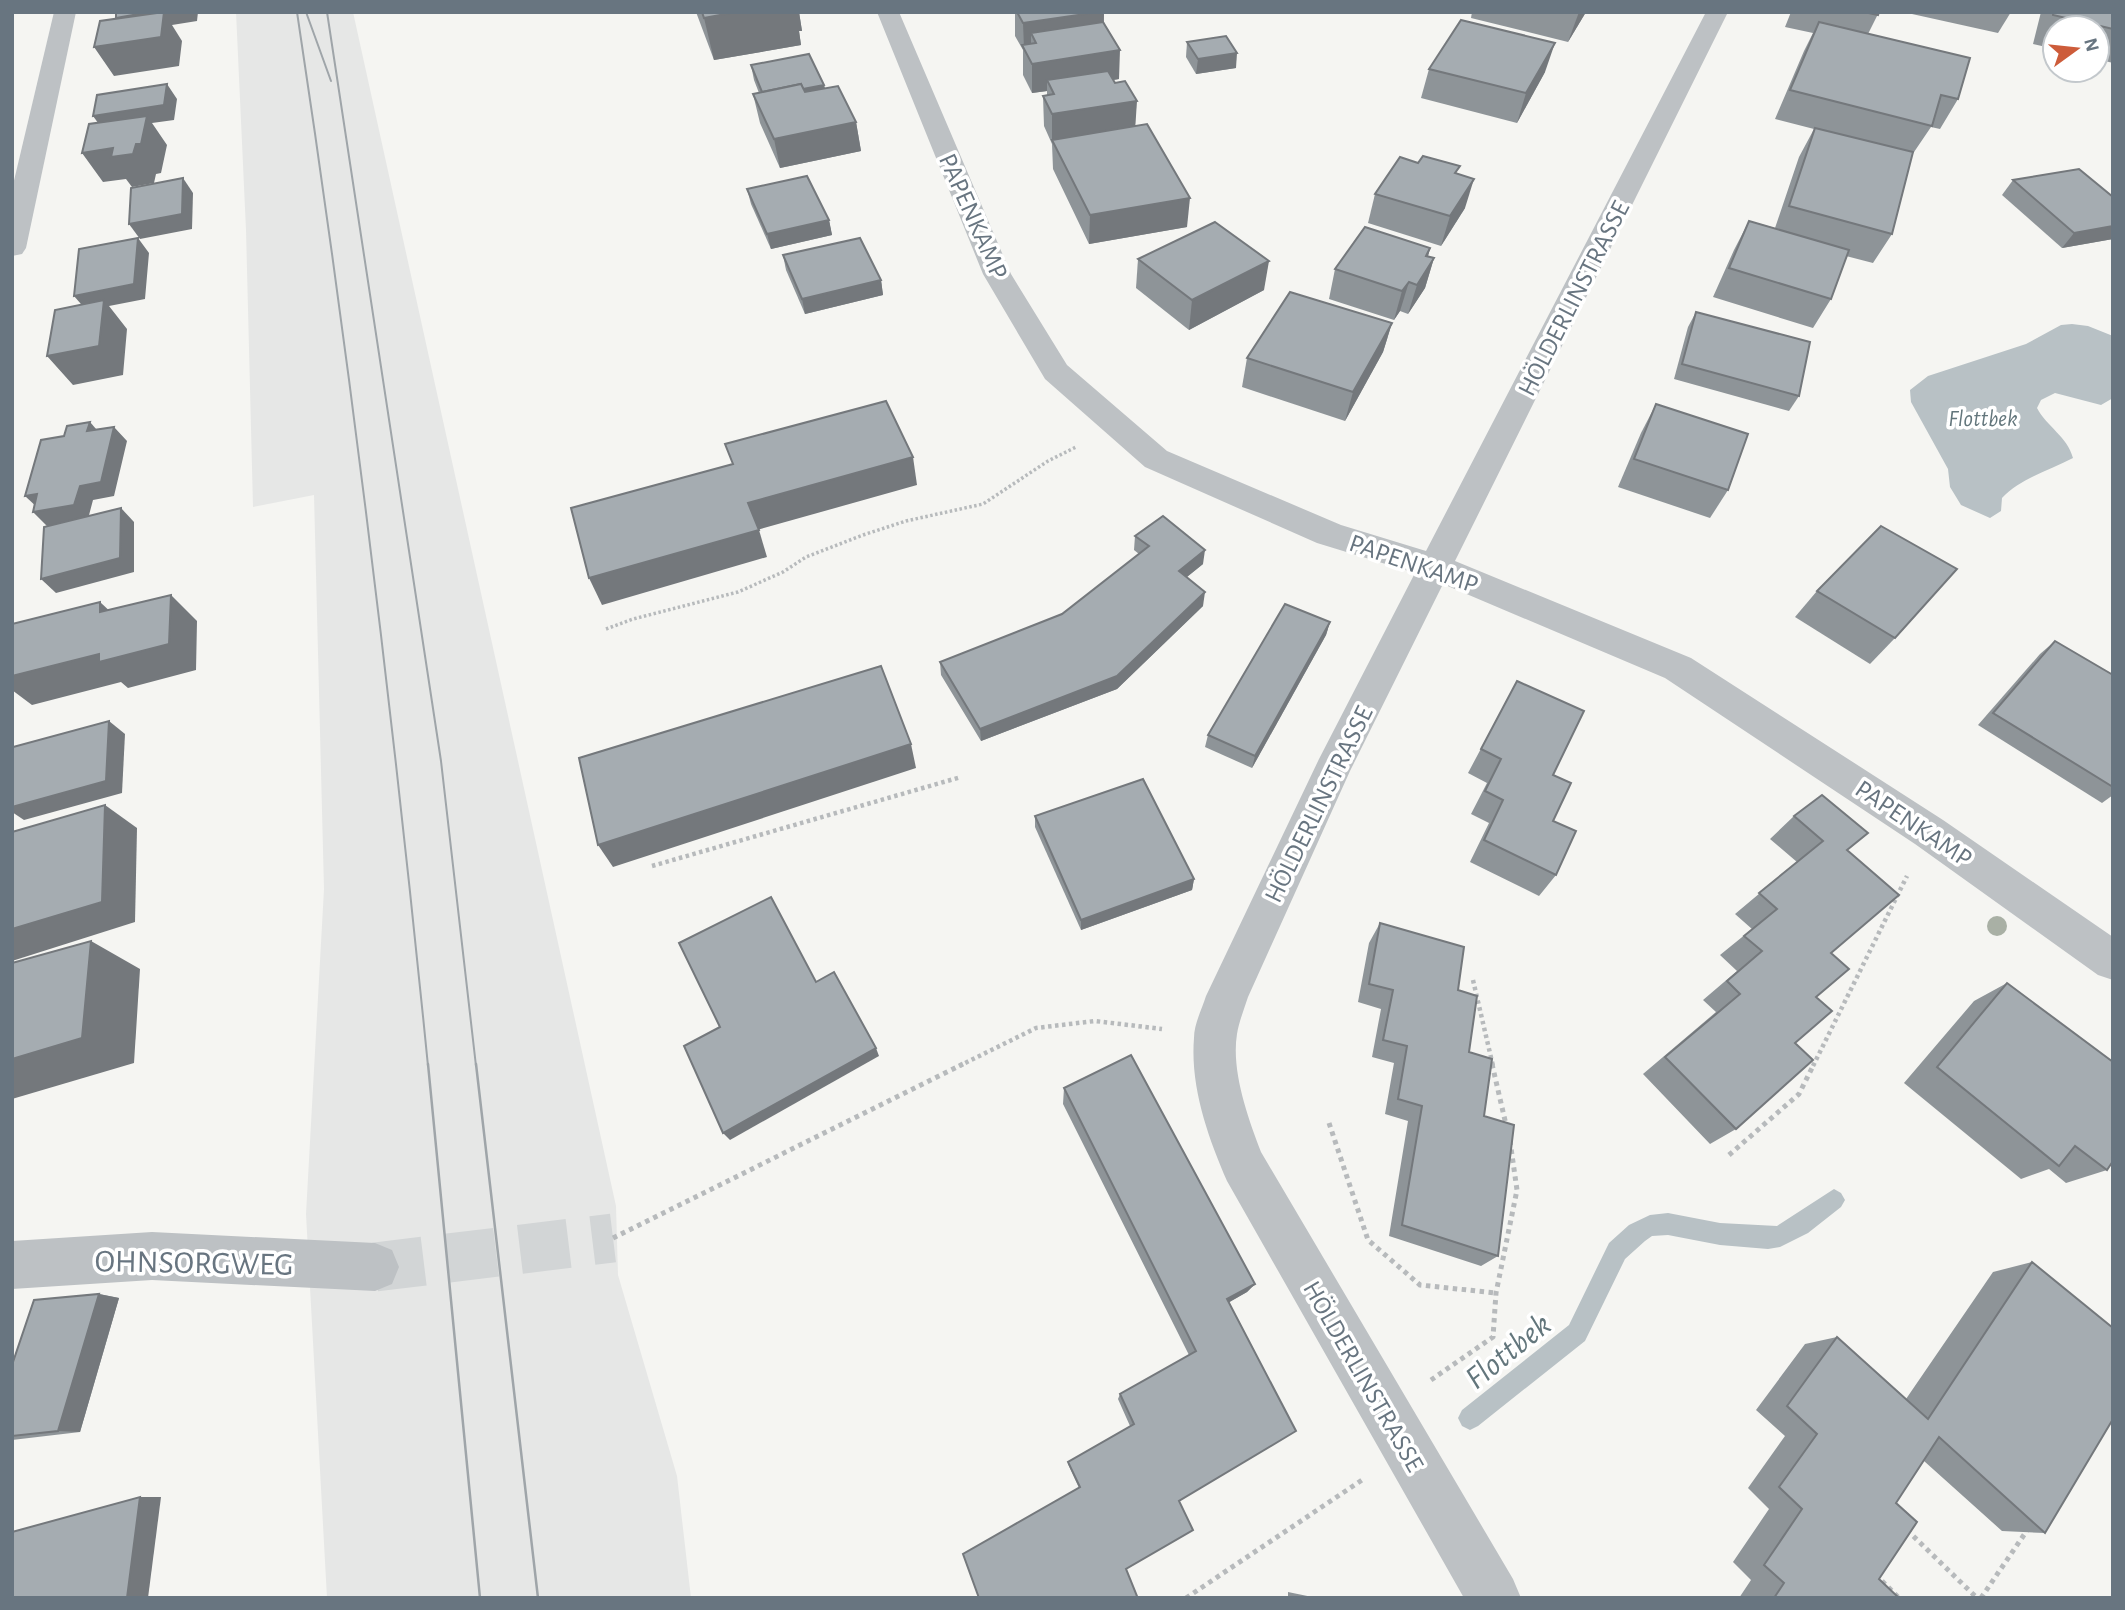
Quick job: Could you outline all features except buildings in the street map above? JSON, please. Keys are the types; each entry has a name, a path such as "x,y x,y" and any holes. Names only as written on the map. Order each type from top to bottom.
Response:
{"street":[{"path":"12,248 65,12"},
{"name":"PAPENKAMP","path":"888,12 997,274 1056,372 1156,459 1329,534 1436,567 1678,668 1929,832 2113,961"},
{"name":"HÖLDERLINSTRASSE","path":"1494,1598 1395,1432 1243,1165 1227,1121 1217,1079 1215,1036 1227,996 1290,858 1717,12"},
{"name":"OHNSORGWEG","path":"12,1265 152,1256 375,1267"}],"path":[{"path":"606,629 633,619 738,592 783,572 806,557 874,531 983,504 1048,461 1118,426"},
{"path":"652,866 961,777"},
{"path":"1729,1155 1799,1094 1929,832"},
{"path":"1186,1598 1395,1432 1493,1337 1496,1293 1517,1190 1512,1150 1474,980"},
{"path":"613,1238 1036,1028 1095,1021 1215,1036"},
{"path":"1329,1122 1368,1240 1420,1285 1496,1293"},
{"path":"1903,1526 1979,1598 2035,1519"},
{"path":"1882,1581 1899,1598"}],"shaded area":[{"path":"236,12 353,12 616,1206 618,1275 677,1476 691,1598 327,1598 306,1214 324,889 314,495 253,507 246,230"}],"water":[{"name":"Flottbek","path":"2061,325 2088,326 2113,336 2113,398 2101,405 2055,393 2041,400 2037,408 2062,438 2073,458 2035,475 2009,491 2002,498 2001,511 1990,518 1961,505 1950,487 1948,469 1911,402 1910,390 1928,376 2026,344"}],"waterway":[{"name":"Flottbek","path":"1470,1418 1577,1333 1617,1251 1637,1233 1650,1226 1668,1224 1720,1234 1768,1238 1780,1236 1834,1200"}],"tunnel":[{"path":"375,1267 613,1238"}],"tram line":[{"path":"297,12 369,538 428,1066"},
{"path":"306,12 331,81"},
{"path":"327,12 441,761 476,1066"},
{"path":"428,1064 480,1598"},
{"path":"476,1064 538,1598"}]}
